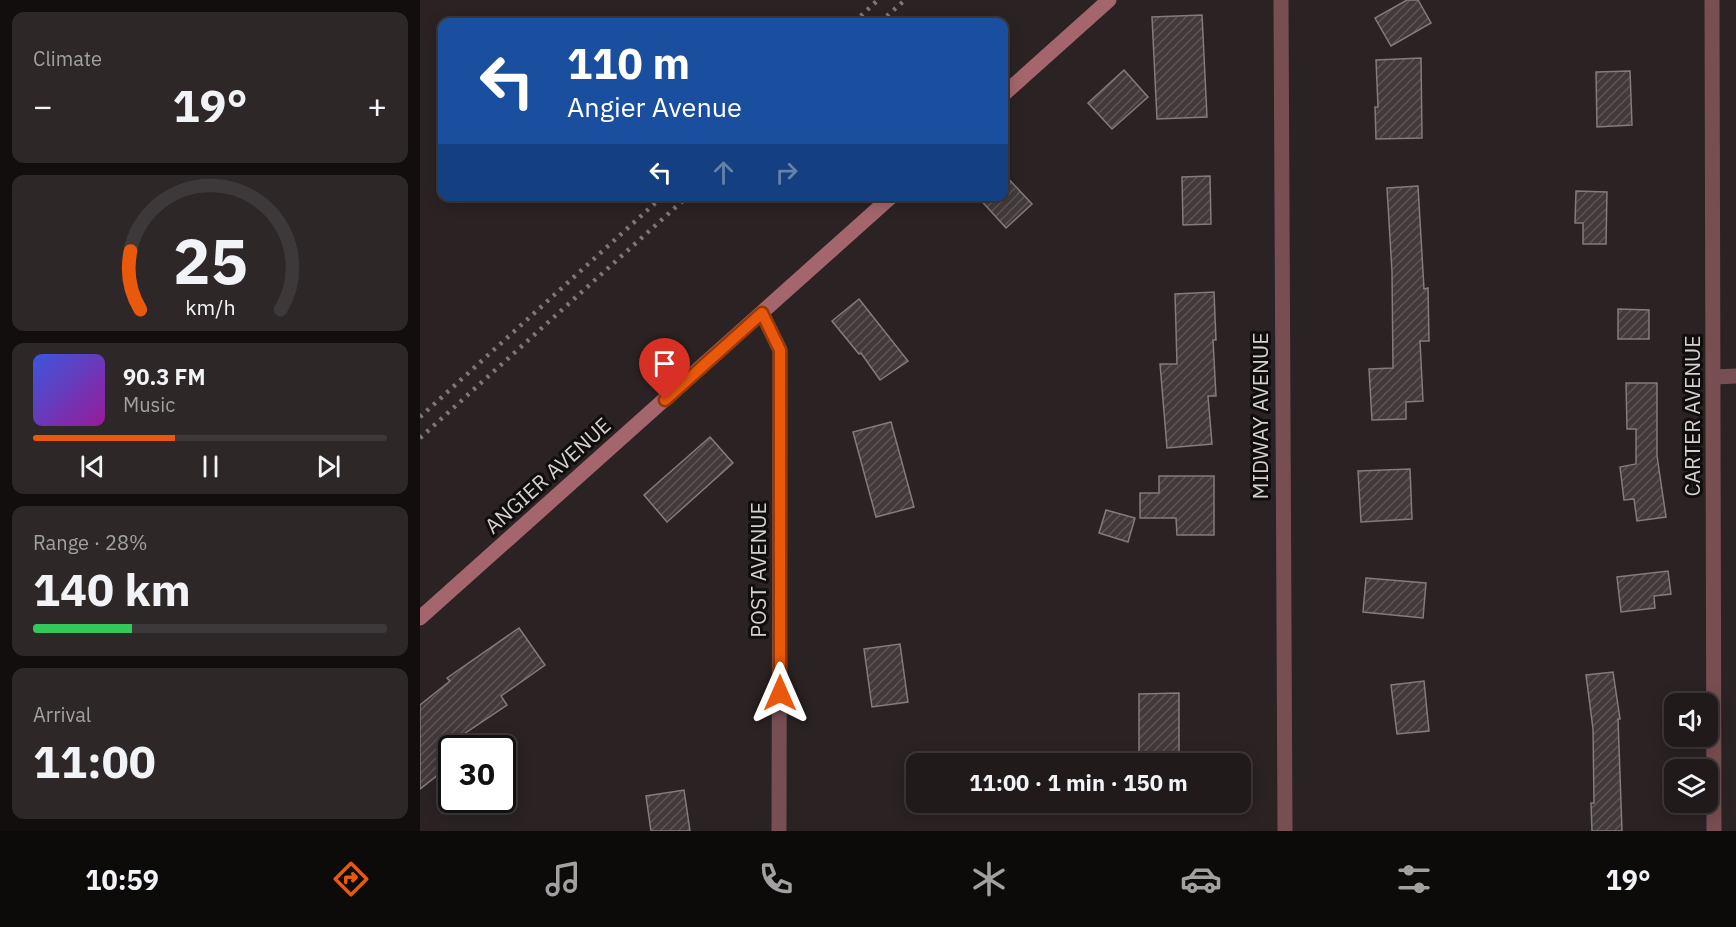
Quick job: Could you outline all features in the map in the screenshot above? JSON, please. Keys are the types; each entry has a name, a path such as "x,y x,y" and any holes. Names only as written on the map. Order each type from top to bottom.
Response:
{"main road":[{"path":"1008,90 1109,0"},
{"name":"ANGIER AVENUE","path":"420,618 886,201"}],"street":[{"name":"MIDWAY AVENUE","path":"1281,0 1285,831"},
{"name":"CARTER AVENUE","path":"1712,0 1714,831"},
{"name":"POST AVENUE","path":"762,313 780,350 779,831"},
{"path":"1714,377 1736,376"}],"building":[{"path":"1407,0 1418,0 1431,23 1391,46 1375,18"},
{"path":"1202,15 1207,117 1157,119 1152,17"},
{"path":"1421,58 1422,138 1376,139 1375,107 1378,107 1376,60"},
{"path":"1124,70 1148,97 1112,129 1088,103"},
{"path":"1630,71 1632,125 1597,127 1596,72"},
{"path":"1210,176 1211,224 1183,225 1182,177"},
{"path":"1008,178 1032,204 1006,228 982,201 1008,201"},
{"path":"1418,186 1424,289 1428,288 1429,341 1420,341 1423,401 1406,402 1406,419 1372,420 1369,369 1393,368 1392,272 1387,188"},
{"path":"1576,191 1607,192 1606,244 1583,244 1583,223 1575,223"},
{"path":"1214,292 1216,340 1213,340 1216,396 1208,396 1212,444 1167,448 1160,364 1177,364 1175,294"},
{"path":"859,299 908,361 880,380 861,353 859,354 832,321"},
{"path":"1618,309 1649,310 1649,339 1618,339"},
{"path":"1626,383 1657,383 1657,456 1666,517 1637,521 1634,499 1624,500 1620,467 1636,464 1636,429 1627,429"},
{"path":"891,422 914,507 876,517 853,432"},
{"path":"710,437 733,463 667,522 644,495"},
{"path":"1410,469 1412,519 1361,522 1358,471"},
{"path":"1159,476 1214,476 1214,535 1177,535 1176,518 1140,518 1140,493 1159,493"},
{"path":"1106,510 1135,518 1128,542 1099,533"},
{"path":"1668,571 1671,594 1654,596 1655,608 1621,612 1617,577"},
{"path":"1366,578 1426,583 1423,618 1363,612"},
{"path":"519,628 545,665 501,696 507,705 465,735 438,735 438,775 420,789 420,705 450,681 447,678"},
{"path":"900,644 908,702 872,707 864,649"},
{"path":"1613,672 1620,719 1618,719 1622,831 1592,831 1593,729 1586,675"},
{"path":"1424,681 1429,731 1397,734 1391,685"},
{"path":"1179,693 1179,752 1139,752 1139,694"},
{"path":"684,790 690,831 651,831 646,796"}],"railway":[{"path":"858,18 878,0"},
{"path":"885,18 905,0"},
{"path":"420,417 658,201"},
{"path":"420,438 682,201"}],"route":[{"path":"665,400 762,313 780,350 780,693"}]}
